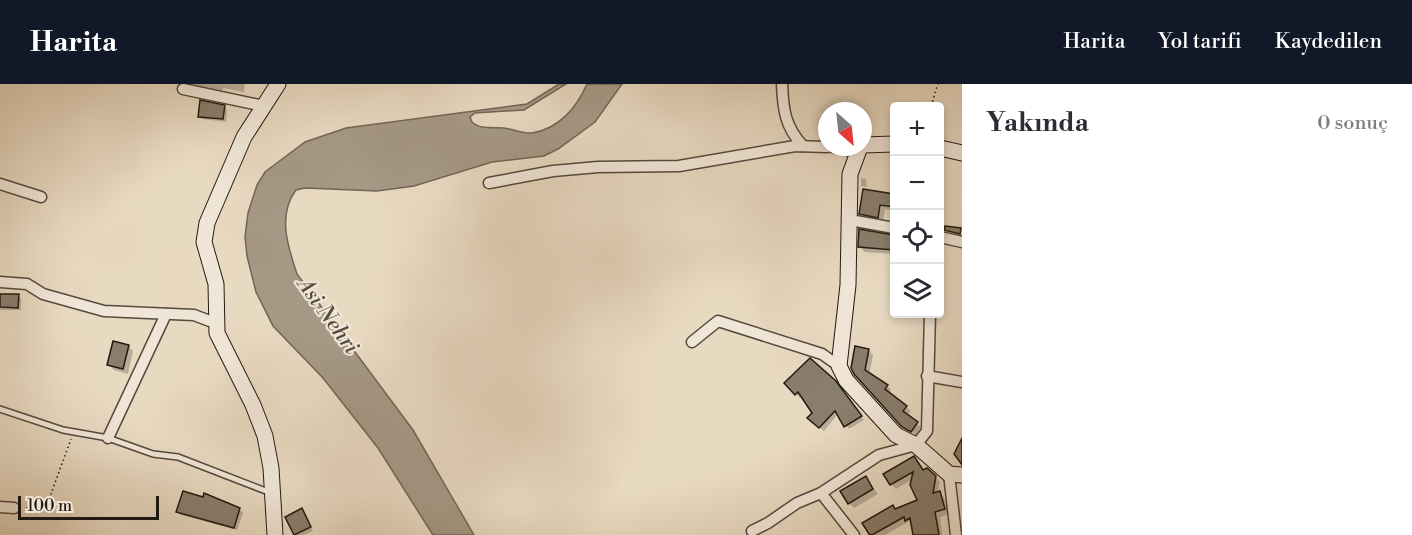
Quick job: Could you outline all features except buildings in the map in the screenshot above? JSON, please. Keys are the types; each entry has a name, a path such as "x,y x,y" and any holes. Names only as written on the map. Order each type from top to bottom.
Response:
{"street":[{"path":"275,535 270,462 260,420 222,344 215,323 216,284 204,242 204,232 244,137 278,84"},
{"path":"782,84 784,115 792,135 803,146"},
{"path":"183,89 264,106"},
{"path":"872,147 890,144"},
{"path":"489,183 553,171 598,167 679,166 803,146 818,147"},
{"path":"944,149 962,153"},
{"path":"839,366 848,285 850,174 857,156"},
{"path":"0,184 41,197"},
{"path":"850,220 890,227"},
{"path":"944,237 962,242"},
{"path":"0,282 27,284 43,294 104,311 194,315 215,323"},
{"path":"108,438 166,314"},
{"path":"752,531 768,524 797,503 821,493 879,456 916,445 927,430 930,318"},
{"path":"692,342 718,321 822,354 839,366 846,380 896,435 916,445 955,475 956,535"},
{"path":"927,376 962,382"},
{"path":"821,493 854,535"},
{"path":"0,507 14,508"}],"lane":[{"path":"0,409 74,433 108,438 153,454 183,459 273,494"}],"path":[{"path":"932,102 938,84"},
{"path":"14,508 38,508 48,502 74,433"}],"water":[{"name":"Asi Nehri","path":"559,84 566,84 524,110 475,113 470,117 472,122 483,127 504,128 526,133 542,131 566,116 578,101 587,84 622,84 595,122 558,149 544,156 492,162 414,186 377,191 305,188 296,190 287,210 286,231 297,274 413,430 474,535 433,535 378,448 323,378 273,326 256,292 247,256 245,237 248,213 257,185 265,172 305,142 346,128 527,104"}]}
